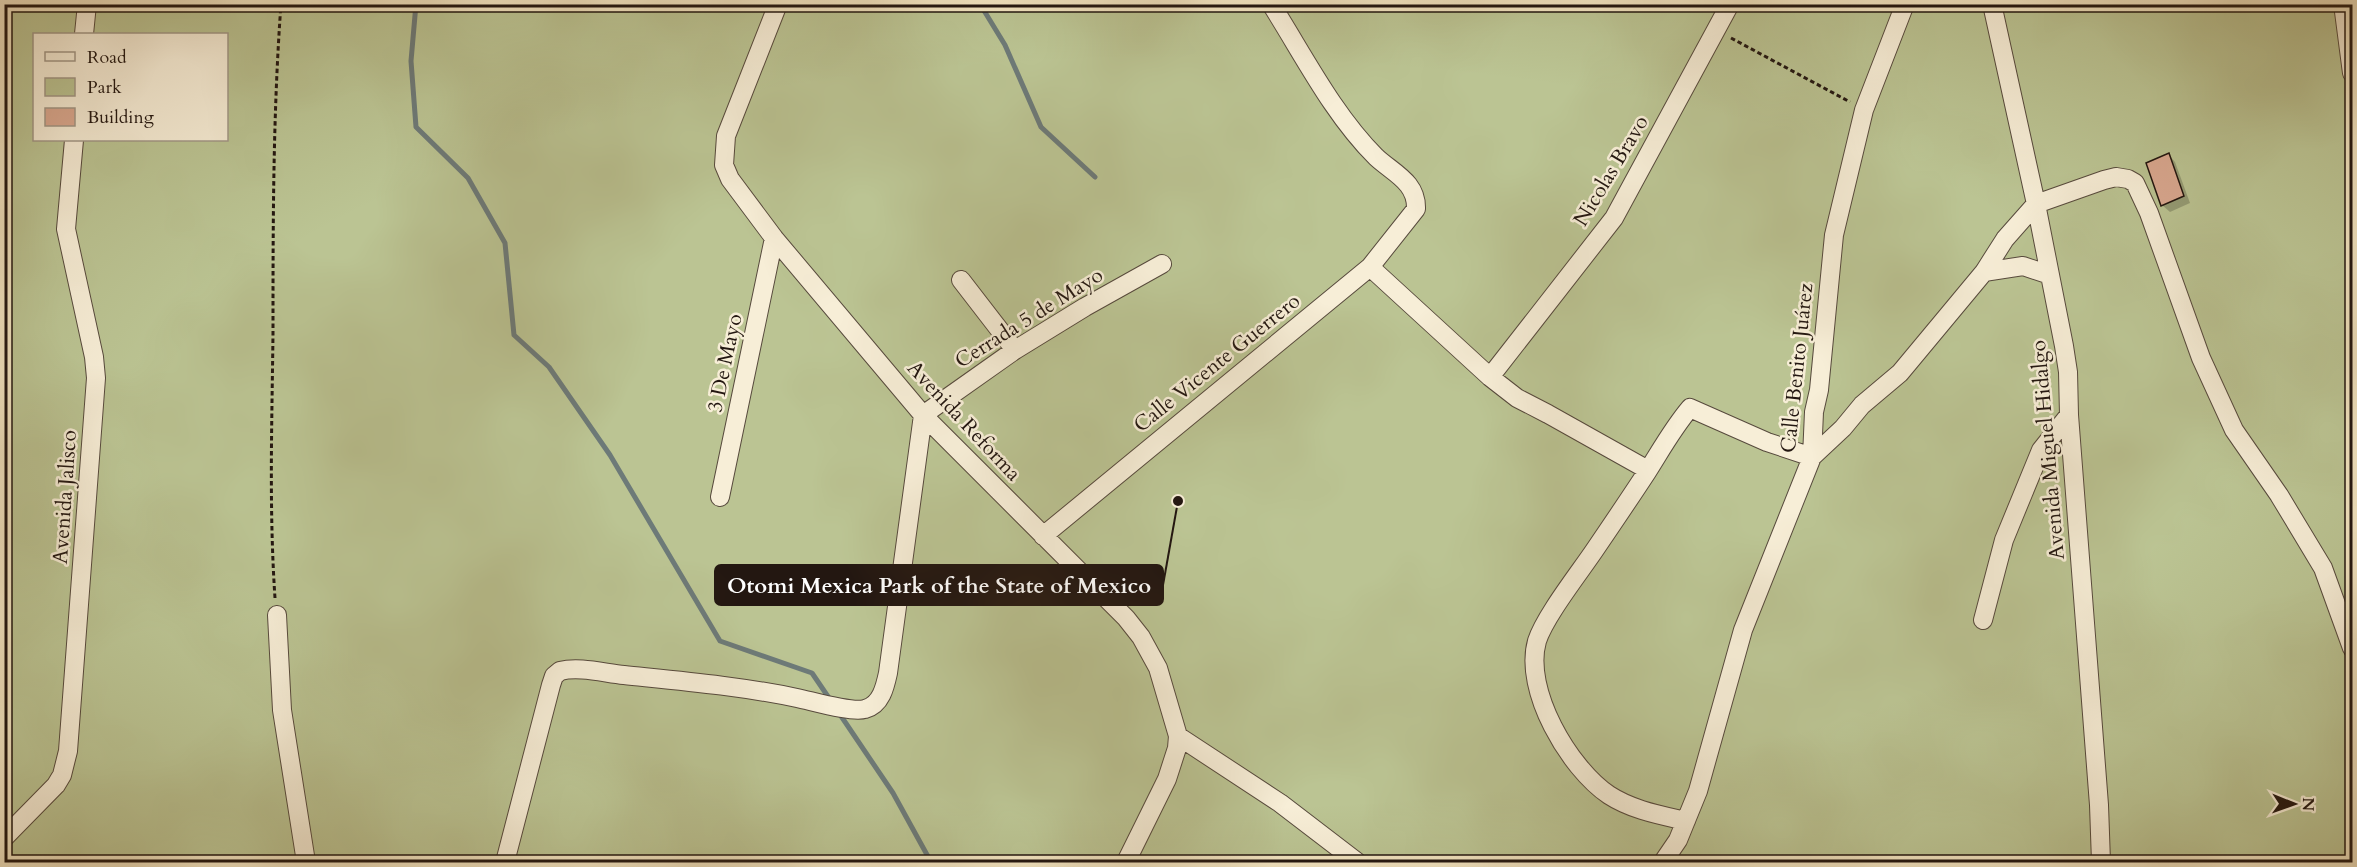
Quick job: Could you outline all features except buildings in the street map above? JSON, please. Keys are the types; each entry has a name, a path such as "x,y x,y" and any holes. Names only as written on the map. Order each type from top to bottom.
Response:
{"street":[{"path":"84,33 87,4"},
{"name":"Avenida Reforma","path":"778,4 726,136 724,165 730,179 774,238 923,415 1126,618 1141,637 1158,668 1178,735 1177,748 1167,779 1126,862"},
{"name":"Calle Vicente Guerrero","path":"1043,536 1370,267 1412,216 1416,203 1410,185 1378,159 1363,143 1326,91 1271,4"},
{"name":"Nicolas Bravo","path":"1490,377 1614,218 1730,4"},
{"name":"Avenida Miguel Hidalgo","path":"1992,4 2036,204 2068,372 2069,414 2099,805 2101,862"},
{"path":"2343,4 2352,72"},
{"name":"Calle Benito Juárez","path":"1663,862 1686,821 1698,791 1743,630 1812,457 1834,235 1864,110 1905,5"},
{"name":"Avenida Jalisco","path":"4,838 56,785 62,775 68,751 96,378 94,357 66,228 74,141"},
{"path":"1686,821 1630,806 1611,797 1580,770 1542,702 1534,672 1537,641 1545,624 1648,470 1669,434 1677,427 1690,408 1767,442 1812,457 1844,428 1862,405 1900,373 1984,272 2005,239 2036,204 2104,180 2116,177 2128,179 2134,183 2149,213 2201,358 2224,409 2234,430 2279,495 2323,568 2352,648"},
{"name":"3 De Mayo","path":"720,497 774,238"},
{"name":"Cerrada 5 de Mayo","path":"923,415 1015,350 1162,264"},
{"path":"1984,272 2023,266 2050,275"},
{"path":"1370,267 1490,377 1517,398 1648,470"},
{"path":"961,280 1015,350"},
{"path":"1983,620 2004,540 2036,460 2069,414"},
{"path":"505,862 552,680 557,673 563,670 693,681 856,710 868,709 877,702 884,690 888,673 923,415"},
{"path":"277,615 282,710 306,862"},
{"path":"1178,735 1280,803 1357,862"}],"path":[{"path":"277,615 271,535 276,71 281,4"},
{"path":"1717,30 1864,110"}],"green space":[{"path":"5,5 2352,5 2352,862 5,862"}],"waterway":[{"path":"416,4 411,61 416,127 468,178 505,243 514,335 549,367 610,455 720,641 812,673 831,701"},
{"path":"980,4 1005,45 1041,127 1095,177"},
{"path":"839,713 893,793 931,862"}],"place":[{"name":"Otomi Mexica Park of the State of Mexico","path":"1178,501"}]}
